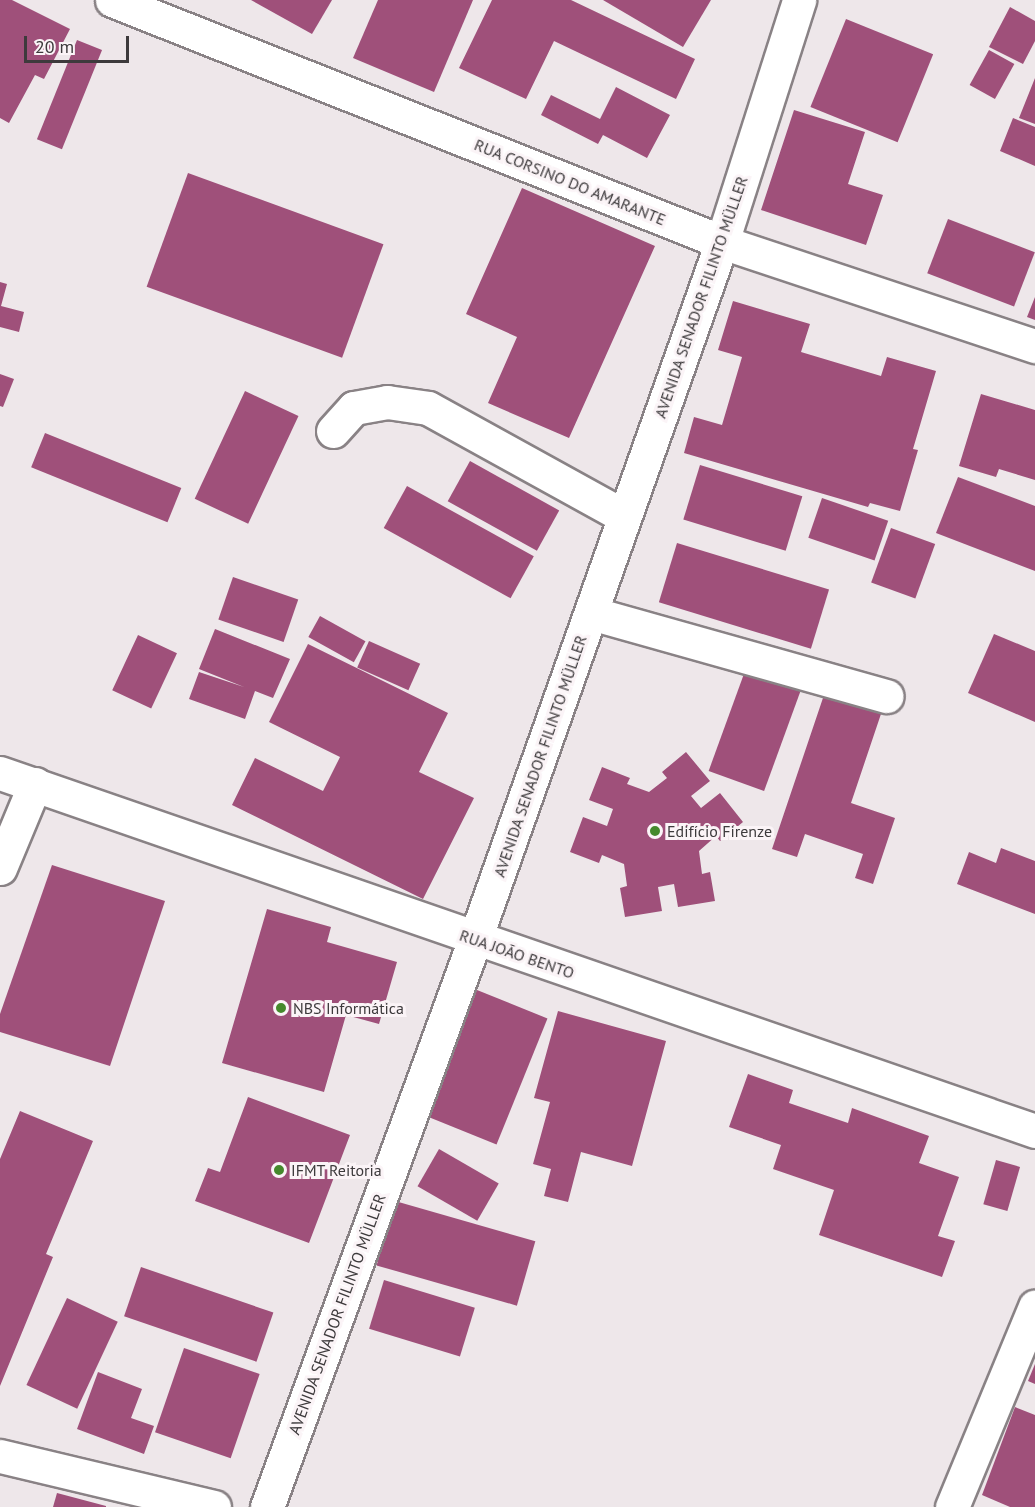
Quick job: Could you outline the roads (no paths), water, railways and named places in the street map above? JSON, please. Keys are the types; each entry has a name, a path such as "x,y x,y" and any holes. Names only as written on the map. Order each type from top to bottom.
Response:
{"street":[{"name":"RUA CORSINO DO AMARANTE","path":"112,0 722,242 1035,346"},
{"name":"AVENIDA SENADOR FILINTO MÜLLER","path":"267,1507 475,939 722,242 799,0"},
{"path":"333,431 354,408 387,402 428,408 624,516"},
{"path":"591,613 887,696"},
{"name":"RUA JOÃO BENTO","path":"0,773 1035,1131"},
{"path":"0,868 35,784"},
{"path":"952,1507 1035,1307"},
{"path":"0,1456 214,1507"}],"place":[{"name":"Edifício Firenze","path":"655,831"},
{"name":"NBS Informática","path":"281,1008"},
{"name":"IFMT Reitoria","path":"279,1170"}]}
